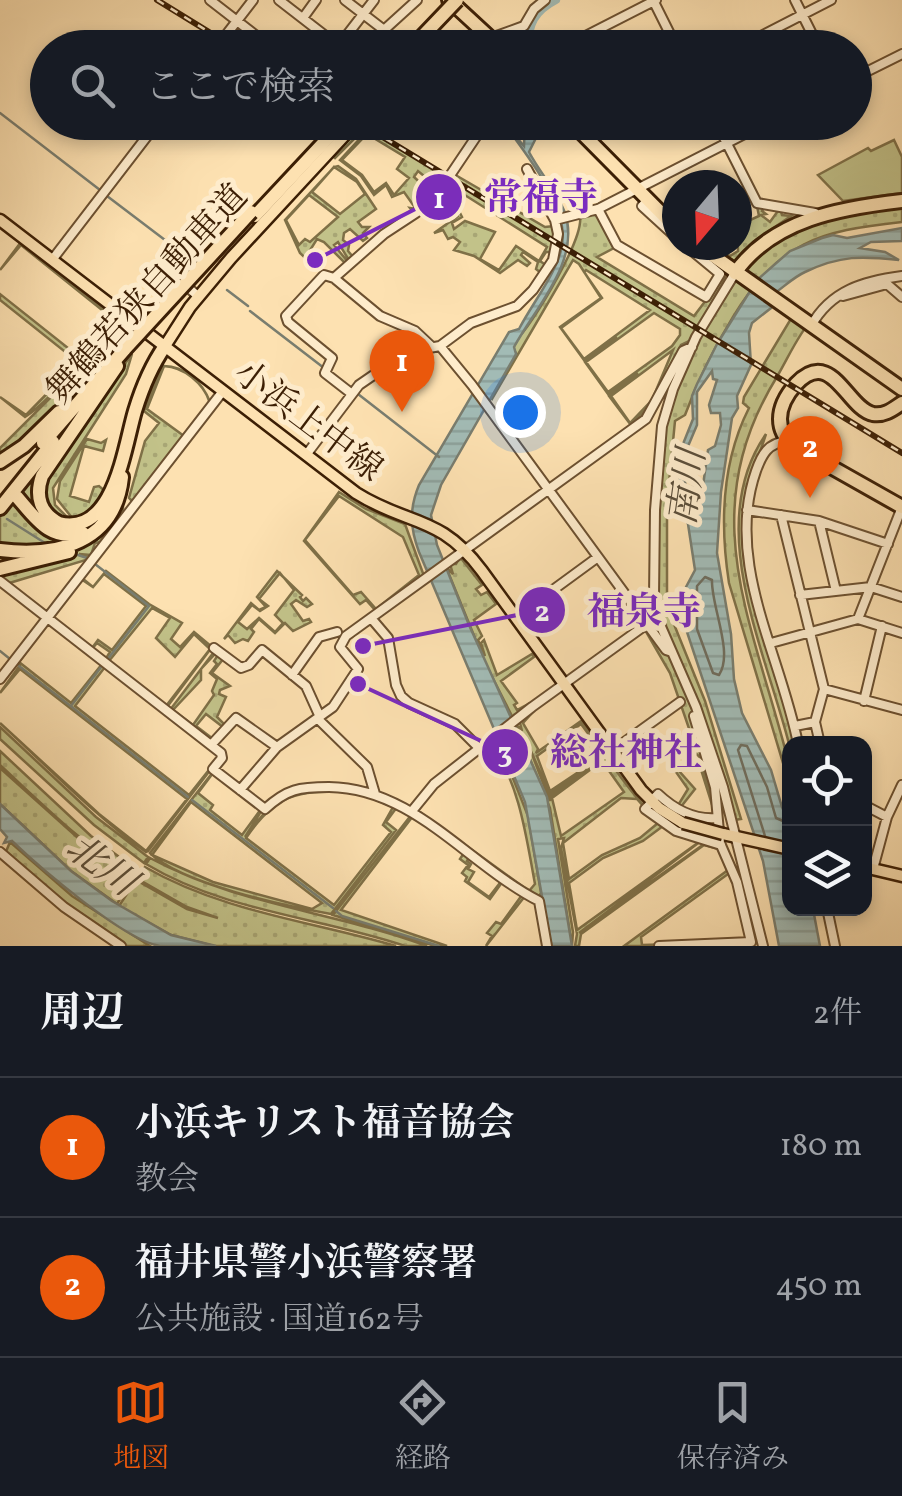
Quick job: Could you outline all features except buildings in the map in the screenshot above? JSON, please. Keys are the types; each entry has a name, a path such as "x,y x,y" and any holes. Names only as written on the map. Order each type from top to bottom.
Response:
{"highway":[{"path":"427,30 453,0 483,30"},
{"name":"舞鶴若狭自動車道","path":"0,496 158,312 322,140"},
{"name":"舞鶴若狭自動車道","path":"0,508 117,366 126,349 322,140"},
{"path":"593,140 662,215"},
{"path":"738,275 758,247 777,233 835,213 902,201"},
{"path":"718,260 902,388"},
{"path":"17,497 48,530 73,536 100,520 144,385 164,346"},
{"path":"0,569 67,553 100,531 118,499 140,410 164,346"},
{"path":"0,462 31,440 126,349"},
{"path":"112,490 95,516 72,526 50,518 40,505 38,492 45,468 117,366"},
{"path":"902,403 884,414 872,414 861,408 834,378 814,373 798,381 782,407 780,423 787,441 902,507"},
{"path":"0,550 51,549 79,542 100,531"}],"main road":[{"path":"164,346 209,285 341,140"},
{"name":"小浜上中線","path":"0,220 364,498 436,527 466,550 651,801 683,822 729,838 782,848"},
{"path":"872,869 902,876"}],"street":[{"path":"210,0 249,30"},
{"path":"230,30 252,0"},
{"path":"279,0 317,30"},
{"path":"302,18 316,0"},
{"path":"345,0 384,30 418,0"},
{"path":"351,30 374,0"},
{"path":"517,30 545,0"},
{"path":"596,30 654,0 669,30"},
{"path":"795,0 810,30"},
{"path":"773,30 831,0"},
{"path":"872,69 902,54"},
{"path":"52,260 144,140"},
{"path":"334,278 384,234 416,213 448,179 474,140"},
{"path":"725,140 757,203 835,213"},
{"path":"556,220 598,209 734,140"},
{"path":"306,455 354,392 404,354 436,346 471,323 517,306 531,292 555,256 558,234 556,220 526,170"},
{"path":"647,202 642,206 662,224"},
{"path":"598,209 616,246 706,298 720,274 703,260"},
{"path":"777,233 798,210"},
{"path":"354,392 327,370 332,358 286,320 290,310 324,275 334,278 380,316 415,331 436,346 474,387 666,650 672,652"},
{"path":"659,946 726,946 750,944 752,940 737,882 723,787 696,707 659,622 654,597 658,454 669,402 692,348 738,275"},
{"path":"810,325 833,300 865,282 902,276"},
{"path":"176,277 199,297"},
{"path":"833,300 886,284 902,297"},
{"path":"240,790 277,748 335,704 358,669 342,649 342,639 646,420 683,351 692,348"},
{"path":"0,679 223,391"},
{"path":"787,441 773,444 764,452 747,510 752,578 797,736"},
{"path":"858,619 902,507"},
{"path":"747,510 819,521 888,544"},
{"path":"781,515 824,689 816,722 819,736"},
{"path":"819,521 836,591"},
{"path":"516,617 598,558"},
{"path":"0,581 223,755 213,769 265,810 285,792 354,788 412,811 539,901 547,946"},
{"path":"800,595 871,587 902,597"},
{"path":"370,618 388,638 401,696 455,724 480,749"},
{"path":"771,644 858,619 902,633"},
{"path":"412,811 434,784 647,624"},
{"path":"864,701 882,626"},
{"path":"292,674 318,637 337,632"},
{"path":"214,648 241,668 262,650 292,674 309,690 320,718 367,767 375,794"},
{"path":"824,689 902,710"},
{"path":"612,750 680,702"},
{"path":"696,707 693,712 715,787 718,818 729,838 763,946"},
{"path":"211,745 236,718 277,748"},
{"path":"795,726 816,722"},
{"path":"872,859 886,816 902,785"},
{"path":"718,818 695,817 658,794 646,809 670,827 729,838"},
{"path":"872,809 886,816"},
{"path":"0,852 64,907 121,946"},
{"path":"829,916 835,946"}],"green space":[{"path":"337,140 353,140 335,158 330,154"},
{"path":"361,140 342,160 362,175 374,192 386,183 394,195 409,178 397,169 405,157 377,140 385,140 447,177 444,181 433,173 429,180 418,171 414,177 429,191 414,213 410,208 416,209 404,192 392,197 386,185 374,195 361,176 340,160"},
{"path":"894,140 902,157 902,193 843,201 818,175 868,148 871,151"},
{"path":"334,167 356,179 376,209 358,222 369,227 363,233 367,238 363,241 350,229 344,233 343,240 354,258 350,262 338,242 334,245 346,264 317,239 307,255 316,263 314,266 300,253 285,220","holes":["334,167 357,182 365,194 340,214 312,192","309,195 338,217 310,242 305,239 299,245 286,220"]},
{"path":"452,173 545,227 555,226 554,252 546,252 540,261 547,266 541,273 536,269 538,262 523,252 521,255 530,263 527,266 518,260 500,273 474,256 454,250 460,242 453,237 448,239 443,230 434,233 458,216 454,208 447,210 445,202 452,197 449,193 443,197 441,193 450,179 482,197 450,177","holes":["460,192 547,247 539,261 516,246 499,270 480,259 495,232 465,221 454,229 452,223 462,217 456,205 449,209 447,202"]},
{"path":"902,203 902,222 824,236 785,256 767,272 726,329 685,415 675,421 667,504 667,607 705,701 741,819 734,820 658,609 662,439 675,390 701,333 752,257 798,227"},
{"path":"757,206 765,207 762,211 766,214 761,215 770,222 780,208 782,215 791,216 752,243 752,219 759,216"},
{"path":"596,212 614,248 597,257 694,316 726,277 691,340 681,345 649,407 631,425 609,396 638,373 608,394 585,362 617,337 584,360 560,327 601,298 587,276 602,298 561,328 584,359 650,310 584,272 573,260 492,399 491,398 517,355 513,348 519,337 567,259 580,216","holes":["654,313 680,329 672,346 608,392 586,362","673,350 652,400 630,423 611,396"]},
{"path":"21,242 125,326 117,333 122,326 21,245 0,270"},
{"path":"0,294 78,356 83,356 101,337 114,334 99,343 25,417 0,397 26,415 78,362 0,300"},
{"path":"798,307 813,318 794,345 752,426 738,474 734,521 747,614 782,739 782,760 729,583 724,516 728,471 749,408 743,403"},
{"path":"106,342 121,343 33,433 0,459 0,448"},
{"path":"132,354 126,374 53,488 55,505 73,519 57,499 60,481 87,439 101,443 106,440 103,451 84,446 70,496 89,502 94,487 105,491 97,509 81,521 60,520 44,501 46,472"},
{"path":"162,366 147,409 184,436 210,403 133,502 129,498 145,441 159,423 144,411"},
{"path":"766,434 747,491 744,553 793,736 787,736 745,587 739,547 740,507 748,469"},
{"path":"44,458 47,518 96,520 88,528 68,533 14,499 73,538 62,544 0,548 0,513"},
{"path":"339,492 366,509 405,524 424,576 376,611 366,600 360,604 304,541","holes":["339,496 403,537 419,575 376,609 361,592 353,595 305,540"]},
{"path":"123,499 123,512 100,542 95,543 91,555 79,554 86,560 6,584 0,578 0,571 57,558 85,545 98,534"},
{"path":"460,557 482,585 476,589 481,595 487,592 496,604 474,620 482,636 478,640 485,656 481,643 484,640 497,675 532,654 534,657 501,681 517,703 517,710 530,703 513,718 486,665 446,567 453,574 450,564 456,564"},
{"path":"106,571 182,623 171,639 180,647 194,632 212,647 167,707 105,660 110,652 97,643 91,650 51,618 76,586 52,618 92,648 98,640 112,650 146,606 104,574 93,587","holes":["152,608 170,618 156,638 175,657 194,634 210,649 166,706 109,661"]},
{"path":"277,571 280,573 259,599 268,606 260,611 252,605 238,622 247,629 259,618 275,632 283,623 275,615 294,590 283,577 302,595 303,601 306,598 312,604 307,607 296,600 291,604 303,621 311,622 293,631 285,623 275,633 259,619 248,641 235,643 228,635 224,639 251,603 259,610 266,607 257,597"},
{"path":"48,621 221,756 148,851 146,852 126,837 89,806 0,723 99,814 146,851 187,799 20,669 0,693 20,665 17,662","holes":["48,623 102,664 71,703 19,662","105,667 220,756 189,795 75,706"]},
{"path":"644,628 669,657 689,700 713,787 714,801 699,760 716,815 711,817 714,811 698,760 700,757 689,748 671,762 695,789 680,808 709,817 696,816 677,807 688,789 669,762 694,743 670,673"},
{"path":"217,654 224,658 212,673 230,686 219,694 226,697 217,717 225,725 206,714 196,726 211,741 170,710 201,669 201,680 173,710 193,725 214,695 217,679 210,673 217,664"},
{"path":"543,701 523,723 538,749 536,753 581,721 605,755 550,794 530,749 550,801 550,797 606,757 656,817 701,841 579,933 704,844 720,848 736,883 750,943 624,946 728,870 719,849 704,845 581,934 579,946 575,946 577,934 561,848 564,838 558,839 572,946 550,808 515,723 522,731 519,719","holes":["581,724 604,755 550,791 537,756","602,761 624,792 561,836 552,798","621,798 637,799 658,823 640,838 602,855 569,879 563,843","663,826 699,842 577,930 569,883 603,858 643,841","728,874 732,875 748,942 642,945 641,937"]},
{"path":"0,727 96,817 148,857 144,863 94,825 0,739"},
{"path":"497,738 528,816 550,946 541,893 538,898 529,894 415,811 435,785 494,741 504,758","holes":["492,745 521,812 535,884 529,891 417,810 435,785"]},
{"path":"0,751 91,836 138,871 133,876 64,824 0,765"},
{"path":"0,768 88,847 133,878 117,904 71,871 0,804"},
{"path":"213,772 252,802 213,773 198,793 213,805 210,810 242,835 262,810 245,837 266,811 289,792 354,789 397,807 386,822 396,830 331,914 209,884 154,856 213,882 312,909 322,903 191,802 150,853","holes":["355,791 393,807 383,825 391,832 334,905 246,838 269,810 305,793"]},
{"path":"412,814 470,856 468,869 474,872 468,882 489,897 503,879 525,896 486,946 492,936 487,933 496,922 501,924 522,895 503,881 490,899 465,881 467,877 462,873 468,865 460,859 464,853 413,816 341,910 447,946 435,946 333,915"},
{"path":"10,842 72,896 150,946 126,946 72,910 5,854"},
{"path":"150,858 217,887 427,946 405,946 208,893 146,864"},
{"path":"145,867 236,905 396,946 214,946 171,935 119,906 136,880 187,909 218,918 187,907 138,879 140,872 146,876 148,873 143,870"}],"water":[{"path":"516,140 524,146 524,140 535,140 529,152 565,213 567,249 553,283 514,347 516,354 441,485 431,515 437,545 469,625 547,797 572,946 551,946 525,802 419,552 412,527 419,485 509,332 519,329 560,254 561,220 536,168"},
{"name":"南川","path":"902,228 902,241 871,242 860,248 885,252 899,260 862,258 830,262 800,274 772,295 771,308 752,323 749,333 751,365 737,396 721,492 717,553 731,634 734,679 742,713 771,770 782,807 782,916 814,916 820,946 779,946 763,861 687,632 686,587 695,570 688,524 680,510 677,473 679,454 693,419 692,396 717,344 757,280 790,251 833,235 847,238","holes":["712,371 713,379 717,380 709,405 711,413 720,413 721,425 715,446 708,450 700,507 693,486 689,496 683,475 686,451 697,425 697,392"]},
{"path":"0,804 71,871 112,901 171,935 216,946 160,946 126,931 61,884 12,841 4,843 7,837 0,829"}],"waterway":[{"path":"530,30 534,19 556,0"},
{"path":"0,113 30,136"},
{"path":"35,140 100,190"},
{"path":"107,196 190,259"},
{"path":"227,290 248,306"},
{"path":"250,311 324,368"},
{"path":"358,394 439,457"},
{"path":"7,519 45,543"},
{"path":"78,555 87,558"},
{"path":"95,564 149,606 107,660"},
{"path":"0,651 10,659"},
{"path":"19,666 188,797"},
{"path":"71,706 102,666"},
{"path":"192,800 333,908"},
{"path":"336,911 439,946"}],"railway":[{"path":"157,0 206,30"},
{"path":"388,140 902,453"}],"place":[{"name":"常福寺","path":"315,260"},
{"name":"小浜キリスト福音協会","path":"402,412"},
{"name":"福井県警小浜警察署","path":"810,498"},
{"name":"福泉寺","path":"363,646"},
{"name":"総社神社","path":"358,684"}],"water label":[{"name":"北川","path":"102,864"}]}
